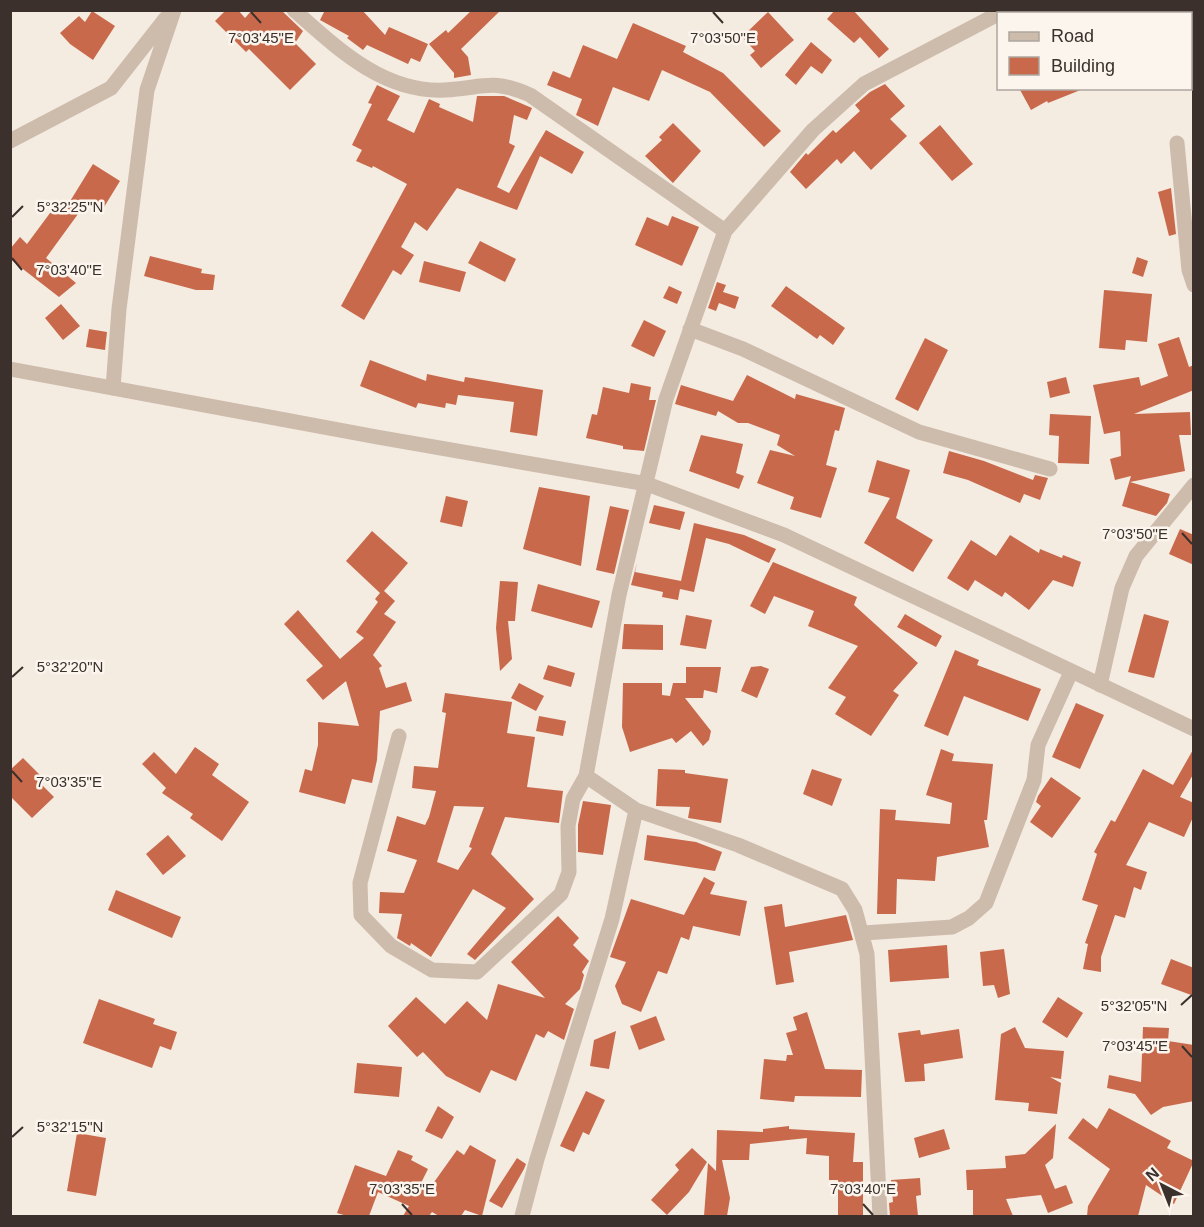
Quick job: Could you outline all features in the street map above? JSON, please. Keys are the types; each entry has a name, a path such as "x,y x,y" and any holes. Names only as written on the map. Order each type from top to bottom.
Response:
{"street":[{"path":"10,141 111,88 173,10"},
{"path":"112,388 119,309 147,90 173,10"},
{"path":"294,10 352,61 382,77 443,90 482,85 508,85 530,95 725,231"},
{"path":"399,736 360,883 361,915 391,946 432,970 477,972 561,894 569,872 568,826 573,799 586,776 619,595 666,399 725,231 813,130 864,84 997,15"},
{"path":"1177,143 1189,270 1194,285"},
{"path":"690,329 743,349 919,432 1050,469"},
{"path":"10,369 647,484 784,535 1194,729"},
{"path":"1100,685 1122,588 1136,556 1194,485"},
{"path":"864,933 952,927 969,918 986,903 1034,780 1038,745 1071,672"},
{"path":"586,776 636,810 738,845 842,890 855,910 864,933 867,954 880,1216"},
{"path":"522,1216 537,1159 612,919 636,810"}],"building":[{"path":"226,10 238,10 245,18 252,10 281,10 303,31 295,43 316,64 290,90 249,49 246,52 215,21"},
{"path":"325,10 362,10 385,35 389,27 428,44 420,62 411,58 408,64 367,45 363,50 347,38 349,36 320,20"},
{"path":"472,10 501,10 461,49 468,57 471,75 454,78 454,73 429,44 446,30 448,33"},
{"path":"835,10 853,10 889,49 879,58 860,37 854,43 827,19"},
{"path":"92,11 115,26 93,60 70,44 60,33 79,16 85,22"},
{"path":"768,12 794,40 761,68 750,55 755,51 742,37"},
{"path":"633,23 686,46 683,52 723,73 781,131 764,147 710,92 662,70 649,101 613,87 598,126 576,115 582,99 547,85 553,71 570,78 583,45 617,59"},
{"path":"811,42 832,60 822,74 811,66 796,85 785,75"},
{"path":"885,84 905,106 890,119 907,136 871,170 854,151 841,164 837,159 806,189 790,172 806,153 808,155 833,130 836,133 860,111 855,105 870,92"},
{"path":"377,85 400,96 387,120 414,133 429,99 440,104 439,107 473,122 477,96 504,96 532,108 527,120 514,115 509,143 515,146 497,187 509,193 546,130 584,152 572,174 540,156 517,210 457,188 427,231 415,222 401,247 414,255 401,275 393,270 364,320 341,306 407,184 373,166 372,168 356,161 362,150 352,145 372,104 368,103"},
{"path":"1020,90 1080,90 1048,103 1047,101 1031,110"},
{"path":"673,123 701,151 673,183 645,156 662,140 659,137"},
{"path":"940,125 973,164 952,181 919,143"},
{"path":"93,164 120,181 101,212 86,203 46,258 76,283 59,297 10,259 10,249 20,237 27,244 56,205 64,211"},
{"path":"1171,188 1176,234 1169,236 1158,192"},
{"path":"672,216 699,227 682,266 635,245 647,217 668,226"},
{"path":"480,241 516,259 505,282 468,263"},
{"path":"150,256 202,269 201,273 215,275 213,290 196,290 144,276"},
{"path":"1137,257 1148,261 1143,277 1132,273"},
{"path":"424,261 466,272 460,292 419,282"},
{"path":"717,282 726,285 723,292 739,297 735,309 719,303 716,311 708,308"},
{"path":"669,286 682,292 677,304 663,298"},
{"path":"786,286 845,328 833,345 820,335 817,339 771,306"},
{"path":"1104,290 1152,294 1147,342 1126,340 1125,350 1099,348"},
{"path":"61,304 80,326 63,340 45,318"},
{"path":"644,320 666,331 654,357 631,346"},
{"path":"89,329 107,332 105,350 86,347"},
{"path":"1179,337 1189,367 1194,365 1194,390 1134,414 1190,412 1191,435 1179,435 1185,471 1130,482 1170,494 1167,503 1156,516 1122,506 1131,476 1115,480 1110,459 1121,456 1120,431 1104,434 1093,385 1139,377 1141,386 1168,376 1158,344"},
{"path":"925,338 948,350 918,411 895,399"},
{"path":"370,360 426,381 427,374 464,382 465,377 543,390 537,436 510,432 514,402 458,395 456,405 446,403 445,408 418,403 416,408 360,386"},
{"path":"747,375 795,399 796,394 845,408 839,431 835,430 826,465 837,468 821,518 790,509 794,497 757,483 770,450 795,456 777,445 780,435 748,423 738,423 718,411 716,416 675,404 681,385 733,401"},
{"path":"1066,377 1070,393 1050,398 1047,382"},
{"path":"631,383 651,387 649,400 656,400 644,451 623,449 623,446 586,438 592,414 597,415 603,387 629,393"},
{"path":"1050,414 1091,416 1089,464 1058,463 1059,436 1049,435"},
{"path":"701,435 743,444 736,473 744,476 739,489 689,471"},
{"path":"949,451 984,461 1033,480 1035,475 1048,478 1040,500 1024,494 1020,503 968,480 943,473"},
{"path":"877,460 910,470 896,518 933,540 913,572 864,543 890,498 868,492"},
{"path":"539,487 590,496 581,566 523,549"},
{"path":"446,496 468,501 462,527 440,522"},
{"path":"654,505 685,512 680,530 649,523"},
{"path":"610,506 629,510 614,574 596,570"},
{"path":"694,523 744,535 776,549 769,563 729,544 706,538 694,592 680,589 678,600 662,597 663,592 631,585 637,563 635,572 681,581"},
{"path":"1180,529 1194,535 1194,565 1169,554"},
{"path":"372,531 408,563 384,591 395,601 384,614 396,622 373,655 382,666 379,668 386,688 406,682 412,701 380,711 377,760 372,783 352,779 345,804 299,792 305,769 312,771 318,745 318,722 359,726 346,681 323,700 306,680 323,666 284,624 298,610 340,659 364,638 356,632 378,602 375,599 380,593 346,561"},
{"path":"1010,535 1039,553 1040,549 1062,558 1063,555 1081,562 1073,587 1053,580 1029,610 1005,592 1002,597 975,580 968,591 947,578 971,540 996,556"},
{"path":"773,562 857,597 854,605 918,663 893,691 899,695 871,736 835,714 846,697 828,688 858,646 808,626 814,611 774,596 765,614 750,606"},
{"path":"500,581 518,582 515,621 508,621 512,659 500,671 496,628"},
{"path":"538,584 600,601 592,628 531,611"},
{"path":"905,614 942,636 936,647 897,627"},
{"path":"1144,614 1169,621 1154,678 1128,672"},
{"path":"686,615 712,620 706,649 680,645"},
{"path":"624,624 663,625 663,650 622,649"},
{"path":"955,650 979,660 977,665 1041,689 1028,721 964,696 948,736 924,726"},
{"path":"548,665 575,673 571,687 543,679"},
{"path":"761,666 769,669 757,698 741,691 751,667"},
{"path":"686,667 721,667 717,693 704,690 703,698 685,698 711,731 709,740 703,746 691,731 676,743 672,738 630,752 622,727 623,683 662,683 662,695 670,696 673,683 686,683"},
{"path":"519,683 544,696 536,711 511,698"},
{"path":"445,693 512,702 507,733 535,737 527,787 563,791 559,823 505,817 491,854 534,899 475,960 467,954 506,908 473,889 431,957 411,943 410,946 397,938 402,914 379,913 380,892 404,893 417,860 387,851 397,816 425,825 429,817 436,791 412,788 414,766 438,768 446,713 442,712","holes":["454,806 484,807 469,847 472,848 458,870 437,862"]},
{"path":"1076,703 1104,715 1080,769 1052,757"},
{"path":"539,716 566,721 563,736 536,731"},
{"path":"195,747 219,764 212,775 249,802 222,841 190,818 193,814 162,793 166,788 142,764 154,752 176,774"},
{"path":"1194,748 1194,773 1180,797 1194,803 1194,815 1184,837 1149,822 1126,865 1147,872 1141,890 1134,887 1125,918 1115,915 1101,957 1101,972 1083,969 1088,944 1085,943 1098,905 1082,900 1097,854 1094,852 1111,820 1115,822 1143,769 1173,785"},
{"path":"941,749 954,754 952,761 993,764 987,820 984,820 989,847 937,857 935,881 897,879 896,914 877,914 880,809 896,810 895,820 950,824 952,803 926,795"},
{"path":"23,758 41,776 37,780 54,797 32,818 10,796 10,770"},
{"path":"658,769 685,770 685,773 728,779 721,823 688,818 690,807 656,806"},
{"path":"812,769 842,779 832,806 803,794"},
{"path":"1051,777 1081,798 1052,838 1030,822 1041,806 1036,802 1038,796"},
{"path":"583,801 611,805 603,855 578,852 578,825"},
{"path":"168,835 186,856 163,875 146,854"},
{"path":"647,835 696,842 722,852 715,871 644,860"},
{"path":"704,877 715,883 710,894 747,901 740,936 693,926 689,940 681,937 667,974 658,971 641,1012 622,1004 615,986 626,962 610,957 631,899 684,915"},
{"path":"116,890 181,917 172,938 108,910"},
{"path":"782,904 785,927 846,915 853,940 789,952 794,982 776,985 764,907"},
{"path":"558,916 579,938 573,945 589,961 582,972 584,975 580,989 565,1004 574,1009 564,1040 548,1031 544,1038 536,1034 516,1081 491,1070 480,1093 446,1076 423,1052 417,1057 388,1026 416,997 445,1024 467,1001 487,1020 498,984 545,998 511,962"},
{"path":"947,945 949,978 890,982 888,950"},
{"path":"1004,949 1010,994 998,998 994,985 983,986 980,952"},
{"path":"1171,959 1194,968 1194,996 1161,984"},
{"path":"1058,997 1083,1013 1067,1038 1042,1022"},
{"path":"99,999 155,1019 153,1024 177,1032 171,1050 160,1046 152,1068 83,1043"},
{"path":"807,1012 825,1069 862,1070 861,1097 795,1096 794,1102 760,1099 764,1059 786,1061 787,1055 793,1055 786,1033 797,1030 793,1017"},
{"path":"656,1016 665,1040 639,1050 630,1026"},
{"path":"1015,1027 1025,1048 1064,1051 1061,1079 1050,1077 1061,1083 1057,1114 1028,1111 1029,1103 995,1100 1001,1034"},
{"path":"1143,1027 1169,1028 1168,1041 1194,1045 1194,1101 1163,1107 1151,1115 1135,1094 1107,1088 1109,1075 1141,1082"},
{"path":"959,1029 963,1058 924,1064 925,1081 905,1082 898,1033 920,1030 921,1035"},
{"path":"616,1031 609,1069 590,1066 594,1040"},
{"path":"357,1063 402,1067 399,1097 354,1093"},
{"path":"586,1091 605,1100 589,1135 583,1132 574,1152 560,1146"},
{"path":"438,1106 454,1117 442,1139 425,1131"},
{"path":"1109,1108 1171,1141 1167,1148 1194,1161 1174,1204 1146,1185 1138,1216 1087,1216 1088,1206 1110,1169 1068,1138 1083,1118 1097,1129"},
{"path":"1056,1124 1053,1158 1045,1165 1055,1189 1066,1185 1073,1203 1048,1213 1041,1195 1006,1199 1013,1216 973,1216 973,1190 967,1190 966,1170 1006,1168 1005,1156 1025,1154"},
{"path":"789,1126 789,1129 855,1133 853,1162 863,1162 863,1216 838,1216 838,1180 829,1180 829,1156 806,1154 807,1138 750,1144 749,1160 722,1160 730,1198 727,1216 704,1216 708,1163 716,1171 717,1130 763,1132 763,1129"},
{"path":"944,1129 950,1149 919,1158 914,1138"},
{"path":"77,1133 106,1138 96,1196 67,1191"},
{"path":"470,1145 496,1160 482,1216 465,1210 461,1216 439,1216 432,1212 429,1216 403,1216 409,1206 378,1192 369,1216 347,1216 337,1213 355,1165 386,1176 398,1150 413,1156 411,1160 428,1169 419,1187 427,1192 457,1150 464,1155"},
{"path":"692,1148 707,1162 689,1192 667,1215 651,1200 679,1170 675,1165"},
{"path":"517,1158 526,1164 502,1208 489,1201"},
{"path":"920,1178 921,1195 916,1196 918,1216 890,1216 889,1203 893,1202 891,1180"}]}
